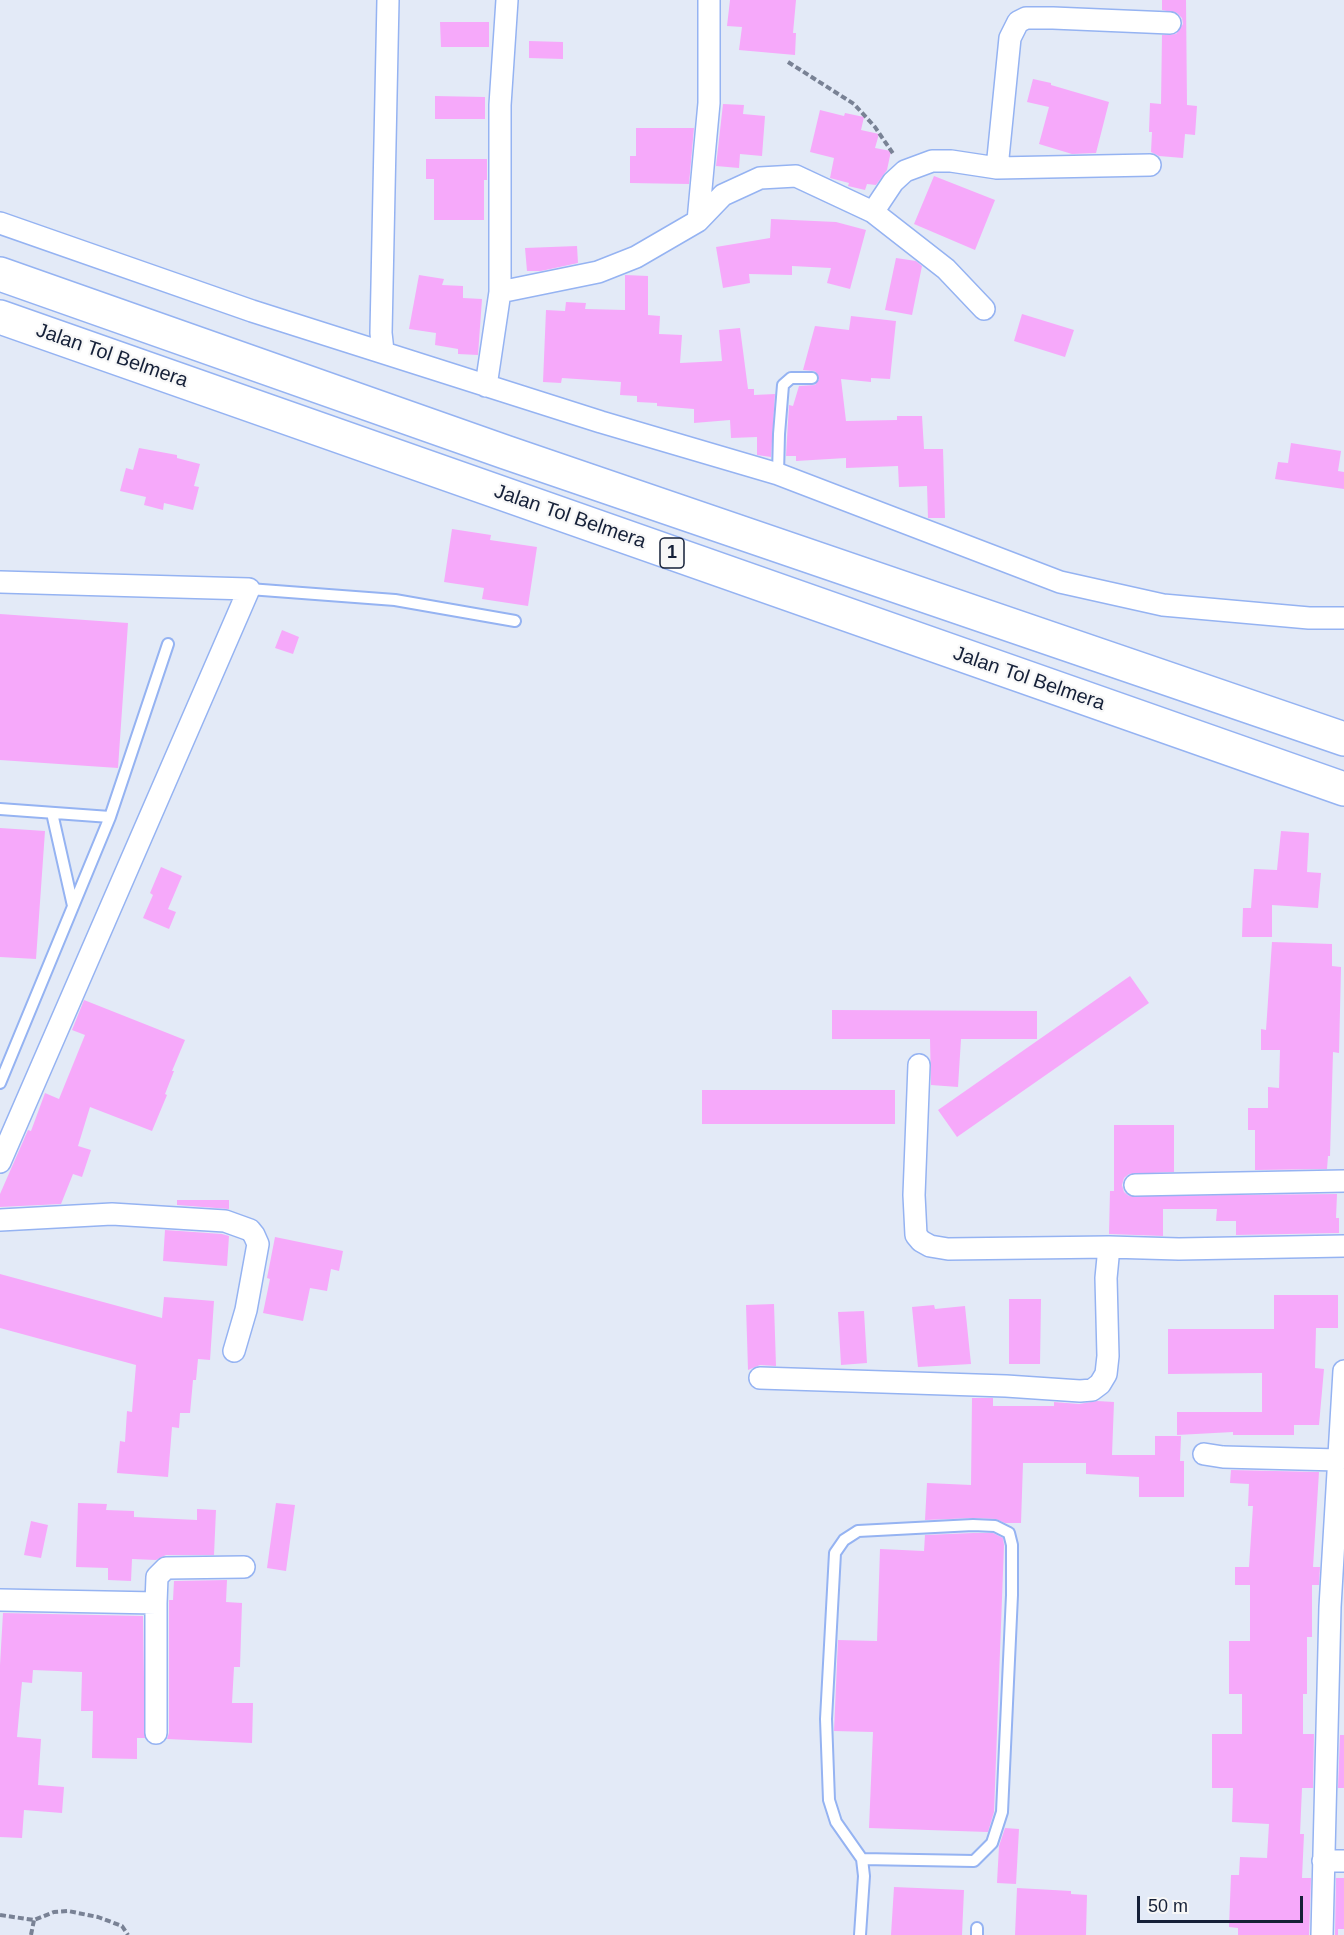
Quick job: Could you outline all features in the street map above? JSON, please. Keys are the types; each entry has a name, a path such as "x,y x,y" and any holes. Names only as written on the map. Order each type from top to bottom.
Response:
{"highway":[{"name":"Jalan Tol Belmera","path":"0,274 506,452 1344,739"},
{"name":"Jalan Tol Belmera","path":"0,317 1344,789"}],"street":[{"path":"383,351 381,333 388,0"},
{"path":"486,386 500,292 500,105 507,0"},
{"path":"698,221 709,103 709,0"},
{"path":"997,168 1010,38 1018,21 1026,18 1053,18 1170,23"},
{"path":"873,212 893,182 905,171 932,161 951,161 997,168 1150,165"},
{"path":"500,292 598,272 636,257 698,221 723,195 760,178 796,176 873,212 946,269 984,309"},
{"path":"0,223 252,311 601,422 778,474 1060,582 1163,605 1310,618 1344,618"},
{"path":"0,582 249,589 0,1162"},
{"path":"919,1065 914,1195 916,1234 921,1241 948,1249 1344,1246"},
{"path":"1135,1185 1344,1181"},
{"path":"0,1220 112,1214 225,1221 250,1230 258,1244 246,1310 234,1351"},
{"path":"760,1378 1092,1390 1100,1384 1106,1374 1108,1356 1106,1278 1109,1247"},
{"path":"1322,1935 1334,1861 1326,1812 1337,1607 1338,1460 1344,1371"},
{"path":"1204,1454 1338,1460"},
{"path":"156,1733 157,1576 165,1568 244,1567"},
{"path":"0,1600 156,1604"}],"lane":[{"path":"778,474 783,385 791,378 812,378"},
{"path":"249,589 395,600 515,621"},
{"path":"0,1083 110,817 168,644"},
{"path":"0,810 110,817"},
{"path":"52,813 73,907"},
{"path":"860,1935 864,1876 862,1859 836,1822 830,1800 826,1719 835,1552 844,1540 858,1531 973,1525 995,1526 1009,1533 1012,1545 1012,1595 1002,1812 992,1843 974,1861 862,1859"}],"path":[{"path":"788,62 854,104 875,127 905,171"},
{"path":"0,1915 34,1920 54,1912 68,1911 98,1917 122,1926 128,1935"},
{"path":"32,1935 34,1920"}],"building":[{"path":"730,0 796,0 793,33 796,33 795,55 739,50 742,27 727,26"},
{"path":"1162,0 1186,0 1187,105 1197,106 1195,135 1185,134 1183,158 1159,156 1151,152 1150,103 1161,104 1162,35 1176,34 1183,24 1182,18 1177,13 1162,10"},
{"path":"440,22 489,22 489,47 441,47"},
{"path":"529,41 563,42 563,59 529,58"},
{"path":"1033,79 1109,102 1096,153 1072,154 1039,144 1049,107 1027,102"},
{"path":"435,96 485,97 485,119 435,119"},
{"path":"723,104 744,105 743,114 765,116 762,156 740,154 739,168 716,166"},
{"path":"820,110 844,116 845,113 864,117 861,130 879,134 875,148 891,151 887,170 876,185 867,184 865,190 830,178 834,158 810,152"},
{"path":"636,128 694,128 689,184 630,183 630,156 636,156"},
{"path":"426,159 487,159 487,180 484,180 484,220 434,220 434,179 426,179"},
{"path":"934,176 995,200 975,250 914,224"},
{"path":"771,219 836,222 866,230 850,289 827,283 831,268 792,266 792,275 749,274 750,283 723,288 716,247 770,238"},
{"path":"577,246 578,263 541,271 527,271 525,248"},
{"path":"896,258 916,261 922,266 912,315 885,310"},
{"path":"419,275 444,279 442,285 463,286 463,298 482,299 478,355 458,354 458,349 435,345 436,333 409,329"},
{"path":"625,275 648,276 648,315 660,316 659,334 682,335 680,363 722,361 719,330 740,328 748,389 754,389 754,395 775,394 771,457 757,455 757,437 731,438 730,420 694,423 694,409 637,402 637,396 620,395 621,382 562,378 561,383 543,382 546,310 565,311 566,302 586,303 585,309 625,310"},
{"path":"1022,314 1074,330 1065,357 1014,341"},
{"path":"851,316 896,321 890,379 871,378 871,382 841,379 846,421 897,420 897,416 922,416 924,449 943,449 945,518 928,518 927,486 899,487 898,466 846,468 846,458 796,461 796,456 786,456 789,405 793,406 799,386 815,385 819,379 815,371 803,370 815,326 849,330"},
{"path":"1291,443 1341,451 1338,471 1344,472 1344,489 1275,479 1278,462 1288,463"},
{"path":"139,448 177,455 177,458 200,464 194,486 199,487 193,510 164,503 163,510 144,505 146,497 120,491 126,468 133,470"},
{"path":"452,529 491,535 490,540 537,547 528,606 482,599 484,588 444,582"},
{"path":"0,614 128,623 118,768 0,760"},
{"path":"282,630 299,637 293,654 275,648"},
{"path":"0,828 45,831 36,959 0,957"},
{"path":"1281,831 1309,833 1307,872 1321,873 1318,908 1272,905 1272,937 1242,937 1243,908 1251,908 1254,869 1277,870"},
{"path":"161,867 182,876 168,909 176,912 169,929 143,918"},
{"path":"1272,942 1332,944 1332,966 1341,967 1339,1053 1333,1052 1330,1156 1328,1156 1327,1169 1255,1170 1255,1130 1248,1130 1248,1108 1268,1108 1268,1087 1279,1088 1280,1050 1261,1050 1261,1029 1266,1030"},
{"path":"1130,976 1149,1003 957,1137 938,1110"},
{"path":"84,1000 185,1040 172,1071 174,1071 165,1094 167,1095 152,1131 90,1107 78,1146 91,1150 82,1177 73,1174 61,1204 0,1207 0,1194 28,1130 31,1131 45,1093 59,1099 85,1035 72,1030"},
{"path":"832,1010 1037,1011 1037,1039 961,1039 958,1087 931,1085 930,1039 832,1039"},
{"path":"702,1090 895,1090 895,1124 702,1124"},
{"path":"1114,1125 1174,1125 1174,1172 1129,1174 1124,1178 1122,1185 1124,1192 1129,1196 1337,1194 1336,1218 1339,1218 1339,1233 1236,1235 1236,1221 1216,1221 1217,1209 1163,1209 1163,1236 1109,1234 1110,1191 1114,1191"},
{"path":"177,1200 229,1200 229,1209 177,1205"},
{"path":"165,1230 229,1236 227,1266 163,1261"},
{"path":"275,1237 343,1251 339,1271 331,1269 327,1291 310,1288 303,1321 263,1313"},
{"path":"0,1274 162,1318 164,1297 214,1301 210,1360 198,1359 196,1380 193,1380 190,1413 180,1413 179,1428 172,1427 168,1477 117,1473 120,1441 125,1442 127,1411 132,1412 136,1365 0,1328"},
{"path":"1274,1295 1338,1295 1338,1328 1316,1328 1315,1368 1324,1369 1319,1425 1294,1425 1294,1435 1233,1435 1233,1432 1177,1435 1177,1412 1262,1412 1262,1373 1168,1374 1168,1329 1274,1329"},
{"path":"1009,1299 1041,1299 1040,1364 1009,1364"},
{"path":"774,1304 776,1366 760,1365 748,1370 746,1305"},
{"path":"934,1305 935,1309 965,1306 971,1364 918,1367 912,1307"},
{"path":"864,1311 867,1363 841,1365 838,1312"},
{"path":"972,1398 993,1398 993,1406 1054,1406 1054,1402 1079,1404 1097,1401 1114,1402 1112,1455 1155,1455 1155,1436 1181,1436 1180,1461 1184,1461 1184,1497 1139,1497 1139,1477 1086,1474 1086,1463 1023,1463 1021,1523 973,1518 925,1520 927,1483 971,1485"},
{"path":"1231,1470 1319,1472 1313,1567 1320,1567 1319,1585 1312,1585 1312,1637 1307,1637 1307,1694 1303,1694 1303,1734 1314,1734 1313,1788 1302,1788 1300,1834 1304,1834 1302,1878 1311,1878 1309,1935 1238,1935 1238,1928 1229,1927 1231,1875 1239,1875 1240,1857 1267,1858 1269,1824 1232,1822 1233,1788 1212,1788 1212,1734 1242,1734 1242,1694 1229,1694 1229,1641 1250,1641 1250,1585 1235,1585 1235,1567 1249,1567 1253,1506 1248,1506 1249,1484 1230,1483"},
{"path":"78,1503 107,1504 106,1510 134,1511 134,1517 197,1520 197,1509 216,1510 214,1555 166,1555 156,1560 132,1559 131,1581 108,1580 108,1568 76,1567"},
{"path":"276,1503 295,1505 286,1571 267,1568"},
{"path":"31,1521 48,1525 41,1558 24,1555"},
{"path":"993,1533 1003,1538 1004,1545 994,1812 988,1832 869,1828 873,1732 834,1731 838,1640 877,1641 880,1549 924,1551 925,1535"},
{"path":"227,1580 226,1602 242,1603 240,1667 234,1667 232,1703 253,1703 252,1743 167,1739 169,1733 169,1600 173,1600 174,1581"},
{"path":"3,1613 143,1616 145,1738 137,1738 137,1759 92,1758 93,1711 81,1711 82,1672 33,1670 32,1683 22,1682 17,1737 41,1739 38,1785 64,1787 62,1813 24,1810 22,1838 0,1837 0,1665"},
{"path":"1340,1735 1344,1735 1344,1788 1338,1788"},
{"path":"1005,1828 1019,1829 1016,1884 997,1883 999,1846"},
{"path":"1336,1878 1344,1878 1344,1929 1338,1929 1338,1935 1335,1935"},
{"path":"894,1887 964,1890 962,1935 891,1935"},
{"path":"1017,1888 1071,1891 1071,1894 1087,1895 1086,1935 1015,1935"}]}
